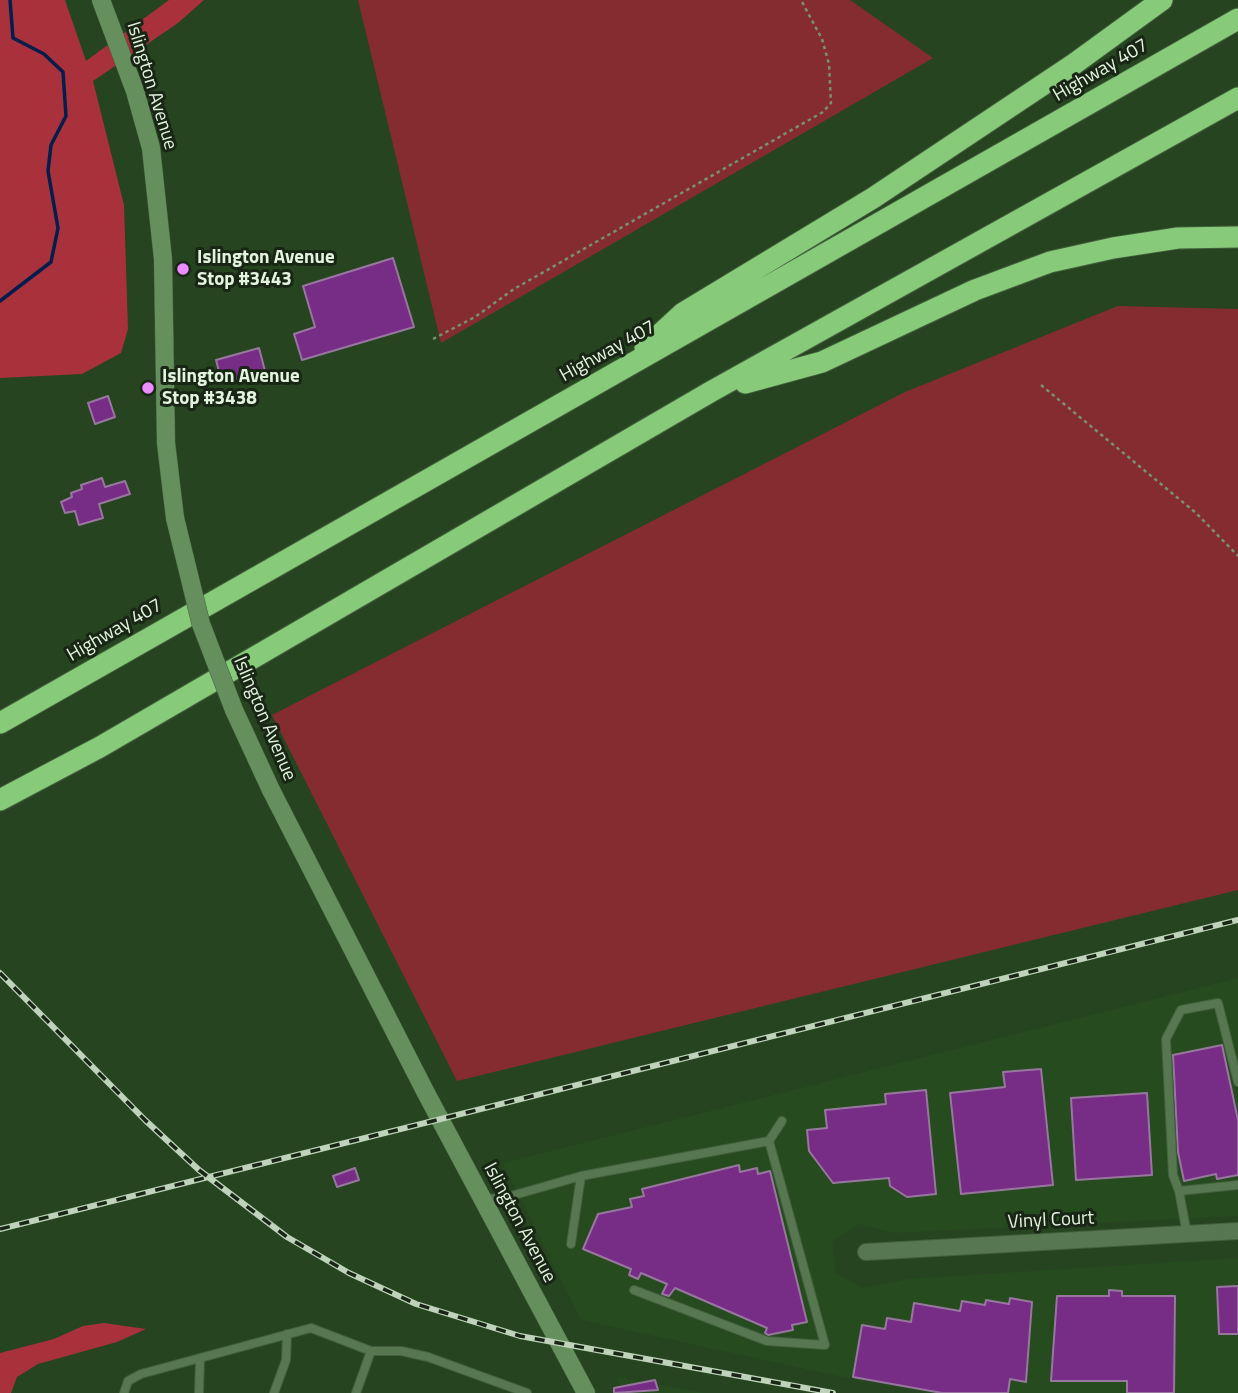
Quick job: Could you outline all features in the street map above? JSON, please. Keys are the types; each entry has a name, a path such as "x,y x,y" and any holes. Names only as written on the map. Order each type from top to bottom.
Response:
{"highway":[{"path":"618,373 683,313 873,198 1074,64 1162,0"},
{"name":"Highway 407","path":"0,723 1238,19"},
{"path":"0,800 112,740 712,391 1238,98"},
{"path":"712,391 822,362 975,290 1051,262 1113,248 1178,238 1238,237"}],"main road":[{"name":"Islington Avenue","path":"101,0 135,91 151,148 163,259 166,443 175,518 201,624 234,710 271,790 586,1393"}],"street":[{"name":"Vinyl Court","path":"866,1252 1238,1231"}],"lane":[{"path":"1187,1234 1179,1191 1173,1175 1166,1039 1181,1010 1218,1003 1238,1082"},
{"path":"483,1199 504,1198 581,1176 769,1141 782,1121"},
{"path":"634,1290 767,1341 825,1345 769,1141"},
{"path":"571,1244 581,1176"},
{"path":"1179,1191 1238,1185"},
{"path":"124,1393 128,1381 141,1374 311,1328 371,1351 401,1351 428,1357 527,1393"},
{"path":"274,1393 286,1360 287,1334"},
{"path":"356,1393 371,1351"},
{"path":"199,1393 200,1358"}],"path":[{"path":"433,340 475,317 514,289 823,112 831,103 829,64 822,38 801,0"},
{"path":"1041,385 1196,513 1238,556"}],"shaded area":[{"path":"0,0 65,0 86,61 169,0 204,0 178,23 93,81 124,205 128,329 121,353 82,374 0,378"},
{"path":"358,0 850,0 933,58 441,343"},
{"path":"1118,306 1238,309 1238,890 457,1081 272,715 905,392"},
{"path":"1238,978 1238,1216 894,1233 858,1224 832,1242 836,1273 863,1288 908,1279 1238,1258 1238,1393 934,1393 828,1374 581,1320 503,1163"},
{"path":"104,1323 146,1329 117,1342 38,1364 17,1377 11,1393 0,1393 0,1353 54,1339 83,1326"},
{"path":"616,1377 705,1393 623,1393"}],"building":[{"path":"393,258 414,327 302,360 294,334 315,327 303,286"},
{"path":"259,348 265,371 222,383 216,360"},
{"path":"108,396 115,417 95,424 88,403"},
{"path":"102,478 105,487 125,481 130,494 99,504 103,518 79,525 75,511 65,513 61,502 72,497 71,493 82,489 81,485"},
{"path":"1222,1045 1238,1120 1238,1175 1217,1179 1216,1174 1184,1181 1178,1152 1173,1055"},
{"path":"1041,1069 1053,1185 961,1194 950,1093 1005,1087 1003,1072"},
{"path":"926,1090 936,1194 907,1197 890,1186 889,1178 833,1183 809,1151 807,1130 827,1128 825,1110 886,1104 885,1094"},
{"path":"1147,1093 1152,1175 1076,1180 1071,1098"},
{"path":"739,1165 740,1172 757,1168 758,1174 770,1171 807,1322 792,1325 793,1330 768,1335 765,1333 767,1328 675,1288 669,1296 662,1294 667,1284 641,1273 638,1279 629,1275 631,1269 583,1249 598,1214 632,1207 630,1199 644,1196 642,1189"},
{"path":"355,1168 359,1180 337,1187 333,1176"},
{"path":"1238,1286 1238,1334 1219,1334 1217,1287"},
{"path":"1109,1290 1122,1291 1122,1296 1175,1296 1174,1393 1127,1393 1127,1381 1051,1381 1057,1296 1109,1296"},
{"path":"1010,1298 1032,1302 1026,1382 1010,1379 1008,1393 942,1393 853,1377 862,1325 885,1329 887,1318 911,1322 914,1303 960,1311 962,1301 985,1305 986,1300 1009,1304"},
{"path":"655,1380 658,1390 614,1393 614,1388"}],"waterway":[{"path":"0,301 51,262 58,228 48,171 51,145 66,116 63,72 44,54 13,38 10,0"}],"railway":[{"path":"0,1229 1238,920"},
{"path":"0,973 145,1120 199,1170 287,1237 349,1273 416,1304 520,1336 833,1393"}],"place":[{"name":"Islington Avenue Stop #3443","path":"183,269"},
{"name":"Islington Avenue Stop #3438","path":"148,388"}]}
